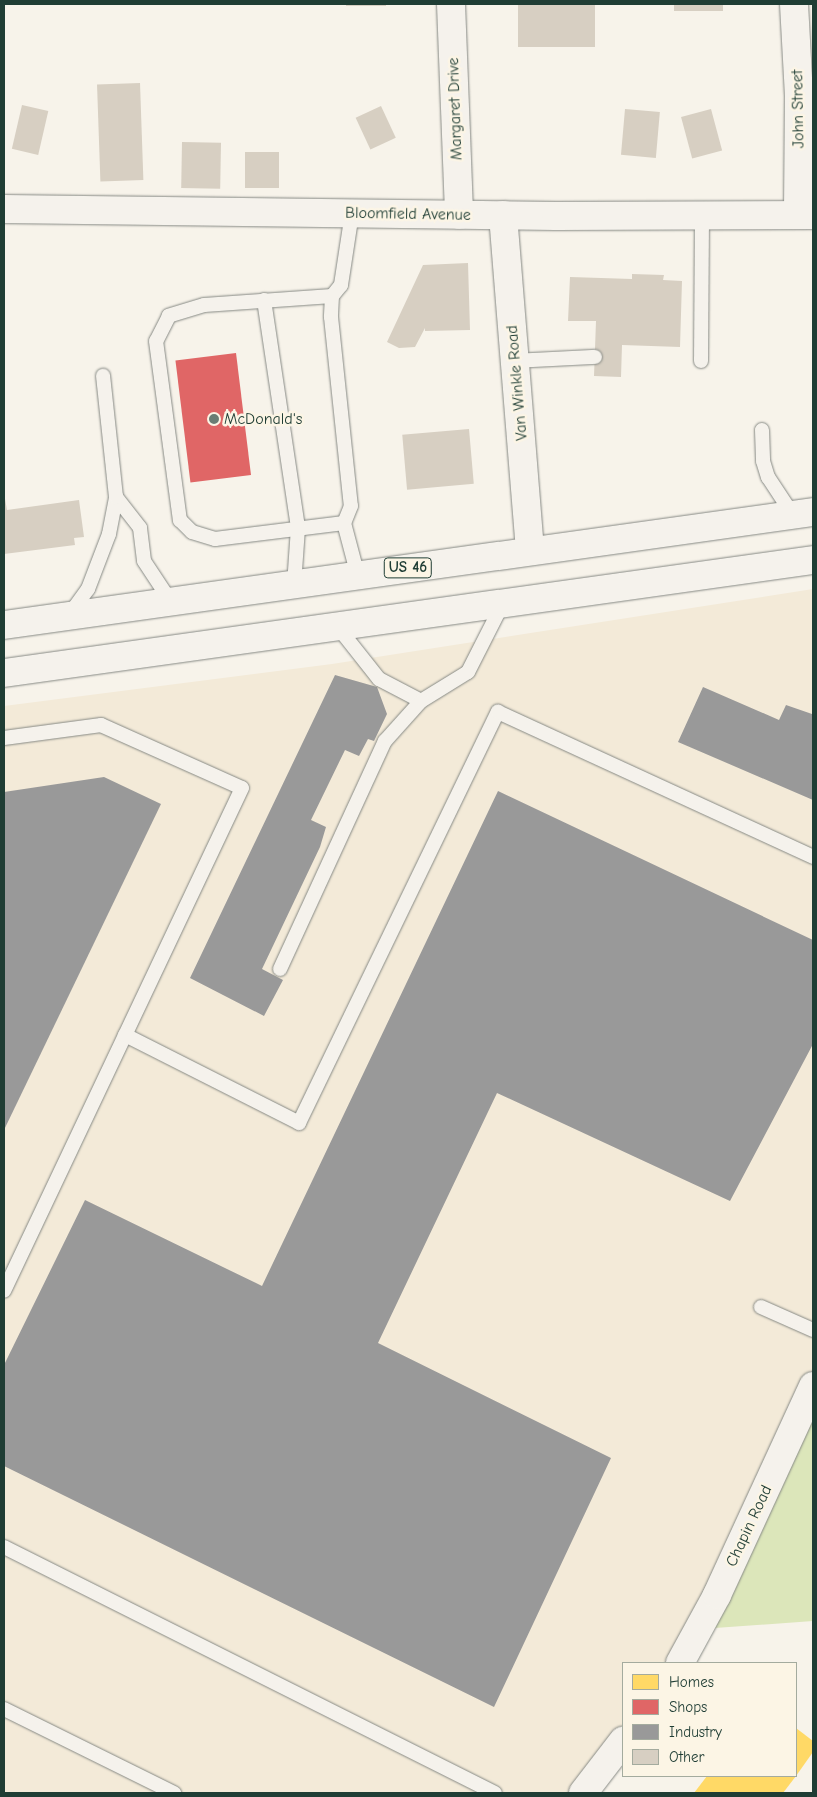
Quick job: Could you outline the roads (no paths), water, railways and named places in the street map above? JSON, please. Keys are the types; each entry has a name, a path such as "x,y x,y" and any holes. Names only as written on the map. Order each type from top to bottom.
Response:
{"main road":[{"name":"Margaret Drive","path":"451,4 459,215"},
{"name":"John Street","path":"794,4 806,215"},
{"name":"Bloomfield Avenue","path":"4,209 459,215 806,215"},
{"name":"Van Winkle Road","path":"503,215 530,550"},
{"name":"US 46","path":"4,625 803,513"},
{"path":"4,673 336,625 813,560"},
{"path":"697,576 813,577"},
{"name":"Chapin Road","path":"681,1662 717,1594 813,1386"},
{"path":"582,1793 622,1743"}],"lane":[{"path":"352,214 341,285 332,296 331,317 351,506 344,523 358,576"},
{"path":"701,361 702,216"},
{"path":"332,296 204,305 169,316 156,341 180,520 192,532 215,539 344,523"},
{"path":"264,300 298,528 294,585"},
{"path":"515,361 577,356 595,357"},
{"path":"68,616 88,589 109,534 116,497 103,376"},
{"path":"762,430 763,461 768,477 803,513"},
{"path":"116,497 140,528 144,561 171,602"},
{"path":"280,969 385,741 421,701 468,672 504,602"},
{"path":"336,625 379,679 421,701"},
{"path":"125,1035 300,1123 498,712 813,857"},
{"path":"4,738 102,726 242,788 4,1291"},
{"path":"761,1307 813,1330"},
{"path":"4,1547 495,1793"},
{"path":"4,1710 174,1793"}],"place":[{"name":"McDonald's","path":"214,419"}]}
